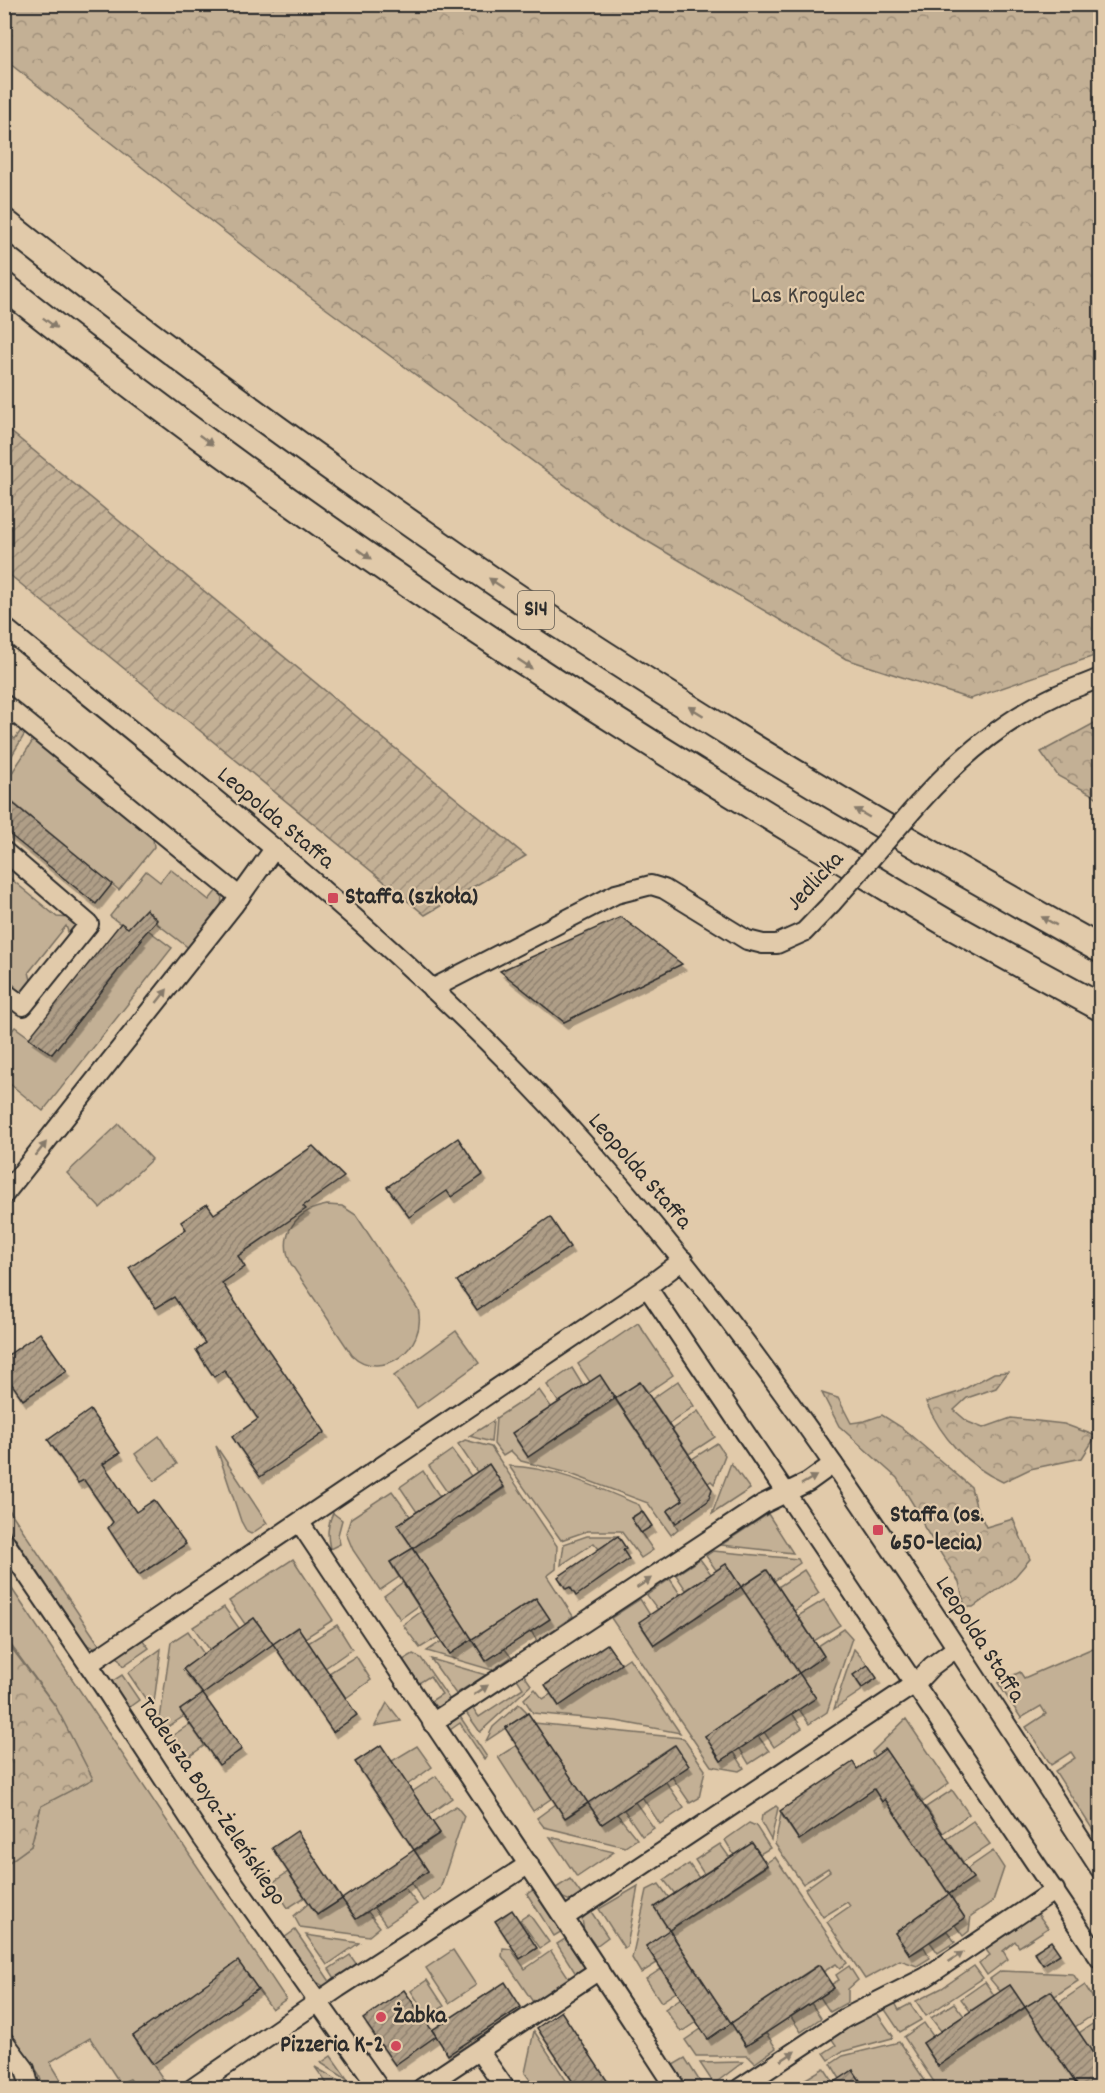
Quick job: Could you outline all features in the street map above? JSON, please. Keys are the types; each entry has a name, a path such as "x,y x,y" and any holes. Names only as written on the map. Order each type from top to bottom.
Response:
{"highway":[{"name":"S14","path":"4,222 188,364 353,484 548,618 766,756 961,872 1101,949"},
{"name":"S14","path":"4,286 285,499 535,670 678,761 949,924 1101,1007"}],"street":[{"name":"Leopolda Staffa","path":"4,627 333,898 513,1067 623,1188 746,1340 833,1464 1101,1869"},
{"name":"Jedlicka","path":"432,989 616,894 651,885 664,889 747,940 763,944 777,944 804,932 942,777 983,740 1056,696 1101,678"},
{"path":"4,704 240,897"},
{"path":"4,1194 240,897 274,849"},
{"path":"4,851 89,924 23,1006 4,992"},
{"path":"89,1664 647,1287 683,1260"},
{"path":"647,1287 1101,1959"},
{"path":"432,1723 719,1533 785,1492 808,1482 833,1464"},
{"path":"300,1523 432,1723 529,1863 676,2088"},
{"name":"Tadeusza Boya-Żeleńskiego","path":"4,1541 89,1664 203,1839 380,2088"},
{"path":"564,1917 916,1683 932,1666 956,1648"},
{"path":"193,2088 319,2001 529,1863"},
{"path":"740,2088 845,2018 926,1977 1054,1890"},
{"path":"422,2088 599,1970"},
{"path":"4,2041 25,2069 30,2088"},
{"path":"479,2051 505,2088"}],"green space":[{"name":"Las Krogulec","path":"4,5 1100,5 1100,654 970,699 846,659 615,522 267,265 5,60"},
{"path":"4,427 526,856 425,915 5,571"},
{"path":"1100,720 1100,799 1058,776 1041,752"},
{"path":"22,729 26,732 5,767 5,731 15,739"},
{"path":"34,739 153,838 154,847 119,890 5,796 4,785"},
{"path":"170,869 209,900 217,890 222,895 221,910 190,949 155,922 157,919 146,909 136,919 172,948 43,1111 5,1080 4,1040 15,1027 52,1054 142,940 110,916 146,871 160,882"},
{"path":"5,874 57,917 72,918 77,927 71,940 66,926 29,972 33,988 20,995 12,990 15,986 5,978"},
{"path":"119,1124 152,1159 100,1208 67,1173"},
{"path":"327,1205 342,1206 356,1215 418,1309 419,1323 416,1337 400,1357 388,1363 376,1365 364,1363 352,1355 291,1264 286,1243 292,1225 307,1212"},
{"path":"638,1323 673,1375 648,1392 640,1382 615,1399 590,1382 578,1364"},
{"path":"456,1331 479,1363 417,1408 394,1376"},
{"path":"572,1368 583,1386 559,1403 547,1385"},
{"path":"1008,1372 996,1388 967,1398 954,1410 968,1422 983,1428 1011,1418 1064,1424 1096,1436 1082,1458 1030,1469 1003,1482 978,1468 947,1438 926,1402 959,1392 994,1373"},
{"path":"678,1381 694,1406 669,1424 652,1399"},
{"path":"539,1390 552,1408 528,1457 615,1399 674,1487 699,1471 692,1459 717,1443 725,1455 714,1484 711,1481 667,1511 678,1529 671,1535 648,1503 568,1473 521,1461 511,1451 503,1456 494,1444 496,1418"},
{"path":"822,1393 838,1398 851,1423 882,1415 901,1427 971,1487 976,1506 986,1527 1013,1519 1030,1559 1013,1579 973,1607 965,1607 959,1582 924,1527 921,1517 897,1478 839,1426"},
{"path":"698,1411 715,1437 689,1454 672,1429"},
{"path":"493,1421 491,1442 469,1436"},
{"path":"159,1436 177,1464 154,1481 135,1454"},
{"path":"465,1440 491,1447 557,1546 556,1569 547,1576 573,1616 537,1641 531,1631 549,1619 535,1598 473,1639 505,1649 511,1657 492,1670 427,1651 442,1641 450,1654 472,1639 413,1548 504,1488 477,1472 458,1444"},
{"path":"216,1446 267,1523 251,1534 247,1532 241,1521"},
{"path":"452,1450 471,1476 447,1492 429,1466"},
{"path":"731,1463 750,1489 712,1514"},
{"path":"509,1466 559,1474 639,1505 642,1511 631,1518 653,1550 641,1558 621,1531 587,1531 561,1540"},
{"path":"423,1471 440,1497 417,1512 400,1487"},
{"path":"392,1491 410,1516 398,1525 413,1548 390,1562 399,1577 380,1590 353,1550 346,1533 351,1518"},
{"path":"4,1502 100,1646 92,1647 85,1643 5,1523"},
{"path":"333,1513 342,1520 338,1535 340,1544 330,1549 328,1531"},
{"path":"768,1514 793,1553 721,1545"},
{"path":"587,1536 618,1536 599,1549 594,1543 561,1565 564,1544"},
{"path":"713,1551 798,1559 800,1563 774,1581 766,1570 741,1587 726,1564 716,1570 706,1556"},
{"path":"293,1559 333,1620 305,1638 297,1627 273,1644 254,1618 245,1624 229,1601"},
{"path":"700,1559 711,1574 686,1590 676,1575"},
{"path":"804,1570 819,1593 794,1611 778,1587"},
{"path":"4,1577 286,1999 272,2009 238,1962 133,2036 166,2083 158,2088 137,2088 130,2079 120,2083 90,2038 50,2062 61,2080 49,2088 44,2088 39,2075 5,2024 5,1865 31,1846 41,1806 56,1707 5,1637"},
{"path":"670,1579 680,1594 658,1610 647,1595"},
{"path":"403,1582 418,1606 400,1619 384,1596"},
{"path":"741,1587 799,1673 824,1656 818,1646 844,1629 852,1638 827,1712 809,1724 799,1709 705,1736 721,1761 734,1752 744,1768 739,1771 711,1766 611,1618 640,1599 650,1615 639,1623 655,1645"},
{"path":"824,1600 840,1625 814,1641 798,1616"},
{"path":"224,1607 239,1628 210,1650 193,1627"},
{"path":"422,1611 438,1637 420,1648 403,1625"},
{"path":"337,1625 352,1649 325,1668 308,1643"},
{"path":"188,1631 204,1654 184,1669 203,1694 180,1710 184,1716 166,1728 160,1719 171,1642"},
{"path":"4,1638 56,1707 93,1779 41,1806 31,1846 5,1865"},
{"path":"142,1639 149,1648 123,1666 117,1656"},
{"path":"1100,1645 1100,1841 1055,1771 1075,1758 1071,1752 1051,1765 1026,1727 1046,1714 1041,1706 1021,1718 998,1683 1020,1672 1024,1678"},
{"path":"161,1649 153,1710 128,1673"},
{"path":"854,1649 868,1665 854,1675 862,1688 861,1691 834,1709"},
{"path":"413,1654 421,1658 452,1703 443,1708 437,1708 431,1701 442,1694 430,1676 419,1683 403,1660"},
{"path":"356,1656 371,1680 346,1698 329,1673"},
{"path":"629,1658 680,1733 616,1721 533,1713 524,1699 535,1689 543,1699 551,1694 559,1706"},
{"path":"431,1659 486,1675 456,1694"},
{"path":"520,1669 531,1685 480,1732 463,1708 470,1704 479,1717 523,1688 514,1674"},
{"path":"122,1675 139,1700 128,1708 111,1682"},
{"path":"387,1703 401,1721 375,1726"},
{"path":"519,1704 528,1713 486,1741 493,1727"},
{"path":"457,1712 487,1757 484,1759 460,1723 450,1730 447,1724"},
{"path":"792,1713 802,1728 774,1747 764,1732"},
{"path":"906,1719 949,1783 923,1802 911,1785 887,1802 949,1894 895,1933 910,1955 924,1947 930,1958 917,1966 900,1960 865,1979 827,1922 850,1906 847,1902 823,1917 805,1889 830,1871 828,1868 803,1884 775,1844 781,1814 799,1840 874,1789 882,1801 908,1784 885,1750 874,1757 872,1752"},
{"path":"534,1723 683,1738 705,1770 699,1798 690,1803 672,1777 688,1766 674,1745 588,1803"},
{"path":"190,1724 205,1745 187,1758 172,1736"},
{"path":"758,1736 769,1751 749,1764 740,1749"},
{"path":"517,1745 552,1798 533,1811 498,1757"},
{"path":"417,1746 432,1767 407,1785 392,1761"},
{"path":"436,1776 452,1798 428,1815 412,1792"},
{"path":"666,1782 684,1808 660,1824 642,1797"},
{"path":"952,1790 969,1814 943,1833 926,1807"},
{"path":"635,1802 654,1828 642,1836 624,1810"},
{"path":"588,1803 602,1824 617,1814 637,1839 625,1847 544,1827 537,1818 556,1804 566,1818"},
{"path":"456,1806 464,1816 440,1889 423,1901 411,1883 428,1871 415,1851 440,1833 432,1822"},
{"path":"776,1806 778,1808 771,1840 761,1822 762,1815"},
{"path":"973,1821 990,1844 963,1862 947,1839"},
{"path":"749,1823 756,1826 770,1848 760,1854 752,1843 734,1855 725,1840"},
{"path":"550,1837 614,1852 577,1877"},
{"path":"720,1844 730,1858 704,1874 695,1860"},
{"path":"993,1851 1004,1868 993,1901 971,1916 969,1931 963,1936 955,1925 965,1918 949,1894 973,1878 967,1869"},
{"path":"775,1857 847,1963 840,1968 836,1964 823,1972 818,1965 732,2023 746,2046 766,2033 776,2048 755,2063 748,2056 696,2056 685,2040 701,2029 708,2039 731,2023 670,1931 646,1946 657,1963 641,1973 632,1958 647,1890 659,1884 669,1898 655,1907 670,1930 767,1866 766,1863"},
{"path":"689,1864 699,1878 675,1894 664,1880"},
{"path":"288,1872 305,1897 288,1908 272,1883"},
{"path":"570,1879 584,1898 573,1902 563,1898 556,1888"},
{"path":"638,1886 627,1946 624,1948 599,1909"},
{"path":"404,1887 417,1904 386,1925 374,1908"},
{"path":"536,1888 564,1930 554,1936 527,1894"},
{"path":"342,1899 356,1919 368,1912 380,1927 369,1936 300,1927 294,1916 309,1903 318,1915"},
{"path":"590,1910 608,1937 596,1946 584,1931 582,1919"},
{"path":"1035,1910 1048,1928 1019,1947 1015,1941 1003,1951 1008,1959 987,1975 979,1963 990,1955 983,1946"},
{"path":"529,1914 549,1942 540,1948 520,1920"},
{"path":"295,1930 331,1983 323,1986 315,1981 284,1938"},
{"path":"947,1931 955,1942 938,1953 930,1942"},
{"path":"306,1935 359,1943 327,1965"},
{"path":"568,1937 586,1969 578,1977 557,1944"},
{"path":"503,1948 511,1949 525,1969 551,1951 571,1981 535,2005 502,1956"},
{"path":"453,1950 476,1985 449,2003 426,1968"},
{"path":"350,1955 357,1965 336,1980 329,1969"},
{"path":"849,1966 858,1980 848,1989 848,2002 830,2012 820,1997 834,1988 832,1984 839,1980 836,1975"},
{"path":"974,1966 983,1978 926,2016 916,2001 942,1988"},
{"path":"661,1969 676,1992 661,2002 646,1979"},
{"path":"1001,1971 1073,1974 1078,1981 1055,1996 1050,1991 1026,2008 1079,2088 938,2088 904,2037 924,2023 933,2036 923,2043 938,2066 1025,2008 1010,1985 1000,1991 990,1979"},
{"path":"427,1980 444,2006 428,2017 411,1991"},
{"path":"985,1982 994,1995 970,2011 961,1999"},
{"path":"1085,1985 1100,2010 1075,2027 1059,2003"},
{"path":"681,1998 696,2022 681,2032 665,2009"},
{"path":"893,1999 899,2010 910,2004 921,2020 900,2032 882,2005"},
{"path":"811,2003 821,2018 801,2032 791,2017"},
{"path":"954,2003 964,2016 941,2031 931,2018"},
{"path":"874,2009 893,2036 892,2038 841,2052 829,2060 824,2053 836,2045 829,2035"},
{"path":"1100,2019 1100,2056 1096,2059 1079,2033"},
{"path":"534,2031 571,2088 536,2088 525,2073"},
{"path":"899,2042 930,2088 865,2088 853,2070 840,2079 831,2064 843,2056"},
{"path":"331,2056 348,2080 321,2063"},
{"path":"685,2058 704,2088 688,2088 673,2065"},
{"path":"743,2062 714,2084 700,2063"},
{"path":"315,2067 351,2088 330,2088"},
{"path":"824,2068 834,2083 826,2088 803,2088 799,2083"}],"building":[{"path":"4,796 112,884 96,904 4,830"},
{"path":"146,909 157,920 52,1054 29,1038 121,923 128,928"},
{"path":"621,917 682,964 564,1022 500,971"},
{"path":"458,1138 483,1175 451,1197 447,1191 409,1217 387,1187"},
{"path":"313,1146 344,1177 303,1206 306,1209 238,1256 245,1267 222,1283 325,1432 260,1477 232,1437 258,1419 224,1370 214,1377 196,1350 205,1343 174,1297 156,1308 129,1268 186,1229 181,1222 207,1204 214,1214"},
{"path":"550,1217 570,1247 477,1310 457,1281"},
{"path":"40,1333 67,1371 23,1400 4,1373 4,1358"},
{"path":"600,1375 615,1398 528,1457 512,1433"},
{"path":"640,1382 712,1489 708,1501 676,1523 667,1511 683,1500 615,1398"},
{"path":"90,1410 120,1453 103,1464 136,1512 154,1500 186,1544 139,1575 108,1528 113,1522 84,1480 78,1483 48,1440"},
{"path":"489,1464 504,1487 413,1548 397,1525"},
{"path":"642,1511 652,1526 641,1533 631,1518"},
{"path":"618,1536 626,1548 623,1550 629,1559 576,1596 570,1587 566,1589 558,1577"},
{"path":"413,1548 472,1639 450,1654 390,1562"},
{"path":"726,1564 741,1587 654,1645 639,1622"},
{"path":"767,1570 824,1656 799,1673 741,1587"},
{"path":"536,1598 550,1619 486,1661 472,1639"},
{"path":"254,1618 273,1644 203,1694 183,1669"},
{"path":"298,1627 357,1715 333,1732 273,1644"},
{"path":"607,1644 621,1664 559,1706 545,1685"},
{"path":"868,1665 877,1678 862,1688 853,1675"},
{"path":"799,1673 816,1698 721,1761 705,1736"},
{"path":"203,1694 242,1749 219,1765 180,1710"},
{"path":"528,1713 588,1803 565,1818 505,1728"},
{"path":"381,1745 440,1833 414,1850 355,1762"},
{"path":"675,1745 689,1766 602,1824 588,1803"},
{"path":"885,1749 973,1878 949,1894 885,1799 882,1802 874,1789 799,1840 780,1811 853,1762 857,1769"},
{"path":"297,1831 342,1899 317,1915 272,1848"},
{"path":"752,1843 767,1865 669,1930 654,1907"},
{"path":"414,1850 428,1871 356,1919 342,1899"},
{"path":"949,1894 965,1918 910,1955 895,1933"},
{"path":"512,1910 537,1948 520,1959 495,1921"},
{"path":"669,1930 731,2023 708,2039 646,1946"},
{"path":"1051,1941 1060,1954 1043,1965 1034,1952"},
{"path":"238,1961 258,1989 153,2064 133,2036"},
{"path":"819,1965 834,1988 746,2046 731,2023"},
{"path":"505,1982 521,2007 448,2055 432,2030"},
{"path":"1010,1985 1025,2007 938,2066 923,2043"},
{"path":"404,1990 436,2036 395,2065 363,2019"},
{"path":"1051,1991 1101,2065 1101,2082 1091,2088 1079,2088 1025,2007"},
{"path":"561,2011 612,2088 577,2088 537,2028"},
{"path":"853,2070 865,2088 826,2088"}],"place":[{"name":"Staffa (szkoła)","path":"333,898"},
{"name":"Staffa (os. 650-lecia)","path":"878,1530"},
{"name":"Żabka","path":"381,2017"},
{"name":"Pizzeria K-2","path":"396,2046"}]}
